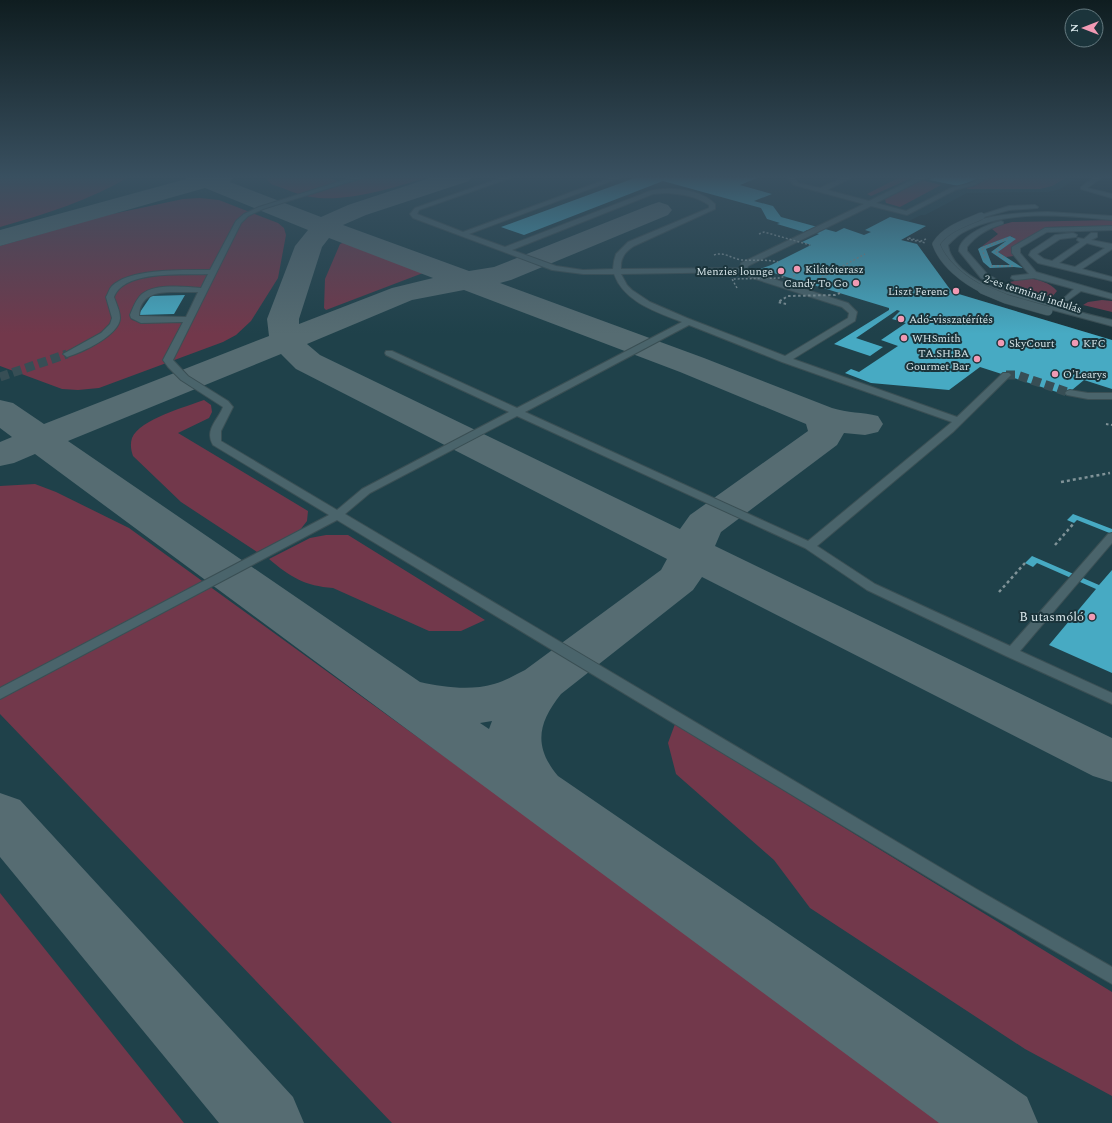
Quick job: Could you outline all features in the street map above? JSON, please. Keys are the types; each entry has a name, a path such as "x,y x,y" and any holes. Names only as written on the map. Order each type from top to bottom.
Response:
{"street":[{"path":"235,228 168,360 169,364 188,380 225,403 228,407 214,434 214,439 217,443 966,891 1112,976"},
{"path":"444,228 562,270 583,272 743,270 753,275 845,305 853,312 852,319 785,360"},
{"path":"460,235 478,228"},
{"path":"504,250 559,228"},
{"path":"668,228 626,247 618,258 617,272 622,283 640,300 689,322 785,360 957,420"},
{"path":"743,270 744,265 754,259 817,228"},
{"name":"2-es terminál indulás","path":"955,228 948,232 936,244 939,251 960,277 992,294 1112,329"},
{"path":"966,228 956,233 944,244 945,252 959,269 980,284 1029,301 1112,323"},
{"path":"988,228 971,238 963,247 963,252 984,276 997,284 1018,292 1112,317"},
{"path":"1035,275 1016,253 1016,247 1045,230 1098,228"},
{"path":"1053,264 1094,235"},
{"path":"1112,235 1058,237 1033,255 1038,259 1053,264 1109,278 1112,272"},
{"path":"1064,236 1111,247"},
{"path":"1076,270 1111,247"},
{"path":"67,354 92,342 112,327 116,318 110,293 112,289 124,281 146,275 212,272"},
{"path":"1015,278 1035,275 1112,297"},
{"path":"1067,299 1080,288"},
{"path":"188,319 138,320 134,317 134,315 144,296 148,293 162,290 204,290"},
{"path":"0,694 337,515 366,491 689,322"},
{"path":"389,353 810,546 871,588 1112,699"},
{"path":"810,546 949,430 957,420 1006,375"},
{"path":"1070,393 1088,396 1112,396"},
{"path":"1011,653 1112,536"}],"path":[{"path":"759,234 764,232 810,245"},
{"path":"909,238 921,242 906,240 909,238"},
{"path":"714,256 719,253 741,260 771,260 778,262"},
{"path":"806,280 813,282 865,254"},
{"path":"989,265 1016,266"},
{"path":"794,270 794,276 800,278"},
{"path":"736,288 732,279 780,278 785,276"},
{"path":"786,304 778,302 788,296 835,295 840,292"},
{"path":"1106,424 1112,425"},
{"path":"1061,482 1110,473"},
{"path":"1055,545 1074,523"},
{"path":"999,592 1025,563"}],"shaded area":[{"path":"0,228 922,228 901,240 917,244 952,292 1112,340 1112,1123 0,1123"},
{"path":"60,228 284,228 286,235 278,278 251,321 236,335 223,342 99,388 78,390 62,389 0,366 0,246","holes":["204,288 187,322 132,320 130,317 140,296 159,289"]},
{"path":"1045,228 1012,249 1014,256 1006,257 998,252 1015,239 1011,236 981,247 998,234 992,229"},
{"path":"345,242 423,273 326,310 324,308 325,279 340,244"},
{"path":"1028,278 1047,283 1057,291 1052,297 1015,286 1010,282"},
{"path":"1102,300 1112,301 1112,312 1083,305 1088,302"},
{"path":"204,400 211,405 212,412 209,418 178,433 308,511 307,521 300,530 257,552 181,502 133,456 131,447 132,438 144,425 164,414"},
{"path":"35,484 56,492 129,528 950,1123 392,1123 0,714 0,486"},
{"path":"326,535 348,535 485,620 461,631 429,631 333,588 314,585 298,580 269,559 310,538"},
{"path":"675,724 1112,992 1112,1096 1025,1049 810,908 774,860 676,774 668,743"},
{"path":"0,893 184,1123 0,1123"}],"building":[{"path":"505,228 541,228 524,235"},
{"path":"792,228 823,228 836,232 845,228 864,235 871,232 865,230 868,228 922,228 901,240 917,244 952,292 1112,340 1112,389 1084,380 1066,395 980,367 949,390 871,383 845,373 851,369 859,372 898,346 881,340 906,323 892,319 900,311 897,310 856,338 883,347 870,356 834,344 889,310 889,308 760,269 811,245 802,242 819,234 807,230 804,232"},
{"path":"1010,236 1016,239 998,252 1023,268 990,268 983,262 978,249","holes":["1006,241 991,252 1010,265 992,265 986,249"]},
{"path":"185,295 174,314 138,315 151,296"},
{"path":"1073,514 1112,529 1112,534 1077,520 1074,523 1067,520"},
{"name":"B utasmóló","path":"1032,556 1099,585 1112,570 1112,673 1049,645 1096,589 1037,563 1033,567 1025,563"}],"taxiway":[{"path":"0,238 35,228"},
{"path":"287,340 284,333 283,319 309,246 323,228"},
{"path":"328,228 467,280"},
{"path":"467,280 501,274 614,228"},
{"path":"287,340 402,294 467,280"},
{"path":"467,280 692,365 819,416"},
{"path":"40,439 287,340"},
{"path":"287,340 293,349 308,362 691,552"},
{"path":"0,411 40,439"},
{"path":"691,552 697,537 705,524 824,437 826,426 819,416"},
{"path":"819,416 838,422 865,424"},
{"path":"0,455 40,439"},
{"path":"40,439 1001,1123"},
{"path":"543,682 677,580 685,567 691,552"},
{"path":"691,552 1112,762"},
{"path":"409,697 461,706 478,705 509,698 543,682"},
{"path":"540,794 528,779 520,765 515,751 514,737 517,724 523,710 531,696 543,682"},
{"path":"0,816 267,1123"}],"tunnel":[{"path":"0,377 67,354"},
{"path":"1006,375 1017,375 1070,393"}],"place":[{"name":"Kilátóterasz","path":"797,269"},
{"name":"Menzies lounge","path":"781,271"},
{"name":"Candy To Go","path":"856,283"},
{"name":"Liszt Ferenc","path":"956,291"},
{"name":"Adó-visszatérítés","path":"901,319"},
{"name":"WHSmith","path":"904,338"},
{"name":"SkyCourt","path":"1001,343"},
{"name":"KFC","path":"1075,343"},
{"name":"TA.SH.BA Gourmet Bar","path":"977,359"},
{"name":"O'Learys","path":"1055,374"},
{"name":"B utasmóló","path":"1092,617"}]}
